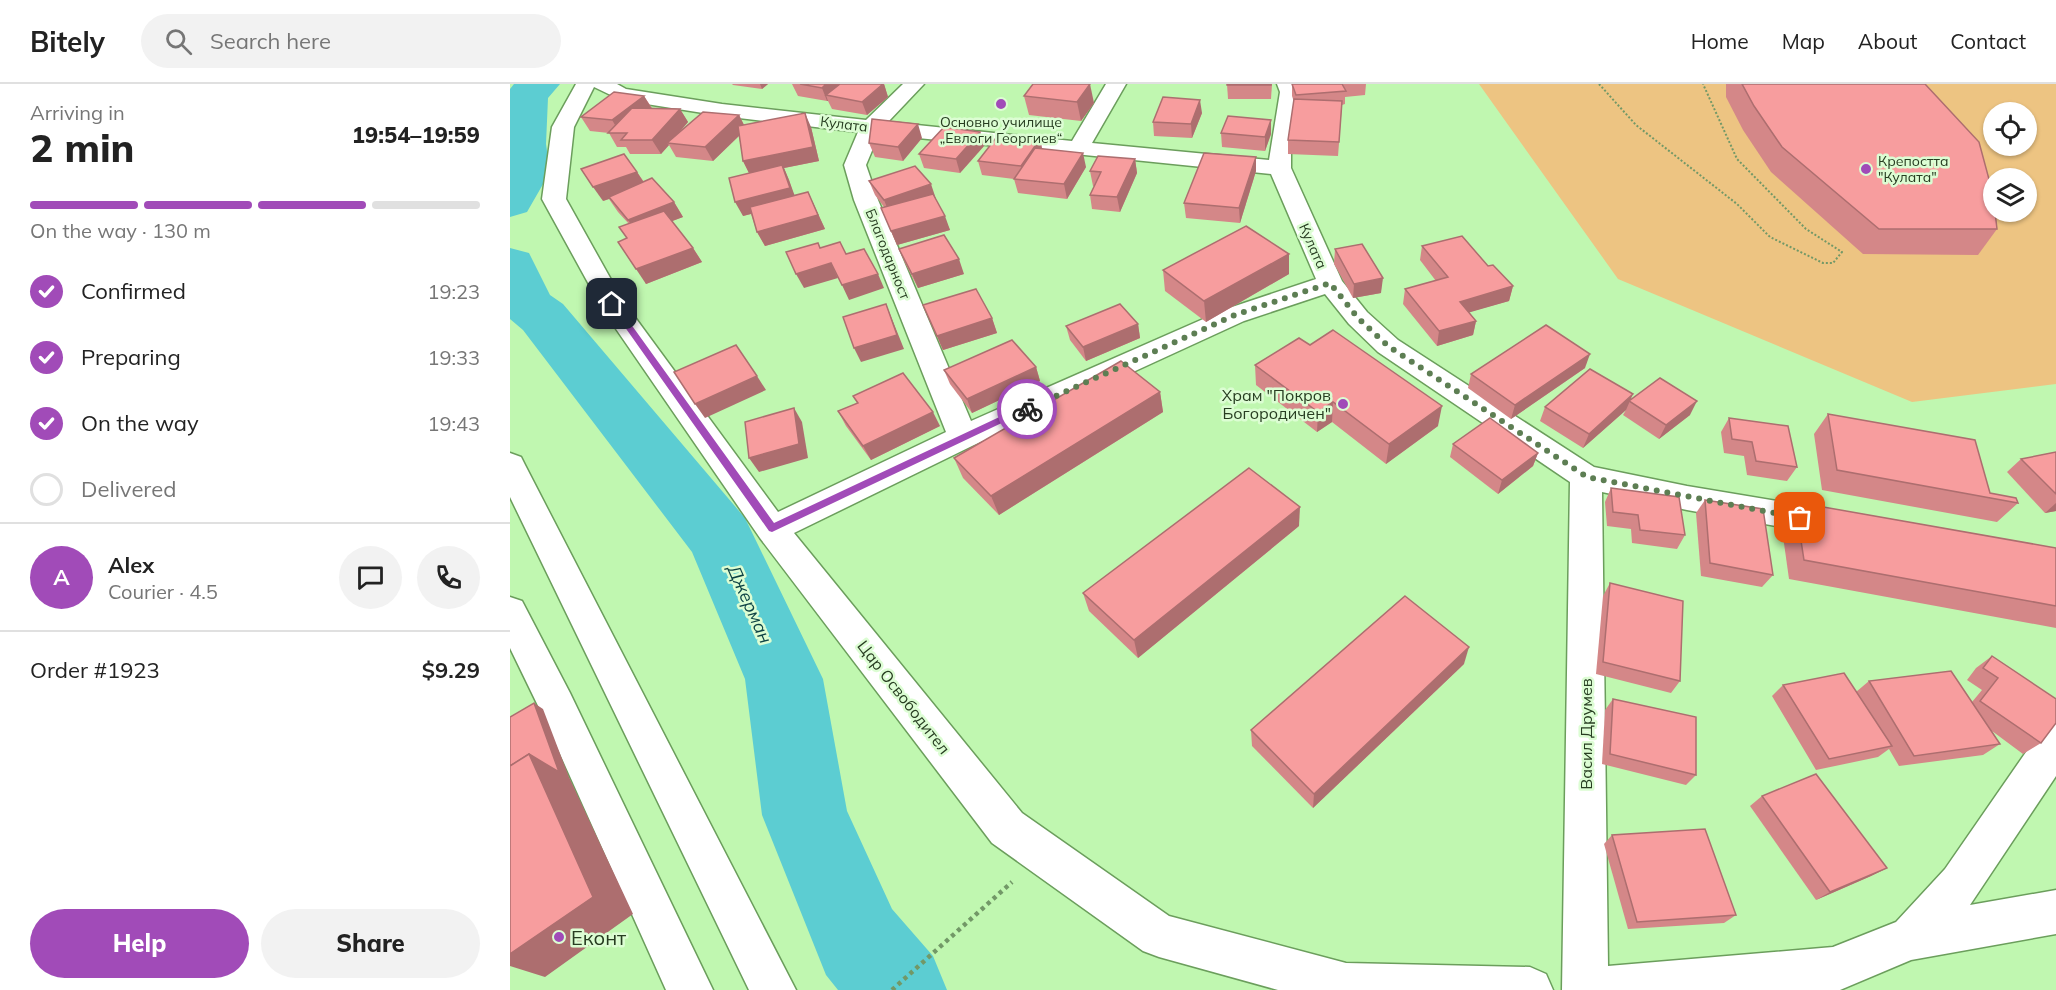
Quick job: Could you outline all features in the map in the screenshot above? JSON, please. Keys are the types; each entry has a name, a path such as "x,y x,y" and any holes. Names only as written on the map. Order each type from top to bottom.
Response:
{"street":[{"name":"Цар Освободител","path":"586,84 563,127 554,199 612,304 772,529 1006,828 1160,935 1346,986 1530,990"},
{"name":"Кулата","path":"602,84 621,94 710,108 871,127 1280,168 1330,283 1358,318 1388,346 1587,477 1687,498 1855,526"},
{"name":"Благодарност","path":"914,84 871,127 855,165 866,200 963,437"},
{"path":"1078,148 1116,84"},
{"path":"1280,168 1280,150 1290,92 1287,84"},
{"path":"772,529 963,437 1235,315 1330,283"},
{"path":"510,465 773,990"},
{"name":"Васил Друмев","path":"1585,990 1587,477"},
{"path":"510,612 557,705 690,990"},
{"path":"1911,938 1960,884 2056,742"},
{"path":"1598,990 1833,970 1911,938 2056,912"}],"path":[{"path":"1599,84 1636,125 1737,204 1770,237 1823,263 1833,263 1842,252 1806,229 1737,159 1703,84"},
{"path":"892,990 1008,886"}],"shaded area":[{"path":"1479,84 2056,84 2056,384 1912,402 1618,279"}],"building":[{"path":"800,84 826,84 822,88"},
{"path":"840,84 883,84 862,102 826,95"},
{"path":"1033,84 1090,84 1077,102 1024,96"},
{"path":"1271,84 1271,85 1227,85"},
{"path":"1292,84 1342,84 1346,91 1296,95"},
{"name":"Крепостта \"Кулата\"","path":"1742,84 1925,84 1979,142 1986,168 1983,168 1983,222 1996,222 1997,229 1879,229 1782,147"},
{"path":"614,92 644,96 612,120 581,117"},
{"path":"1163,97 1200,100 1191,124 1153,122"},
{"path":"1294,99 1342,101 1339,142 1288,140"},
{"path":"632,108 680,109 652,140 621,140 627,133 608,133"},
{"path":"703,112 739,115 705,147 667,143"},
{"path":"805,113 813,147 743,161 738,126"},
{"path":"1228,116 1271,120 1265,137 1221,133"},
{"path":"872,119 918,124 898,147 869,143"},
{"path":"944,127 980,132 956,159 919,154"},
{"path":"999,134 1040,139 1021,166 978,161"},
{"path":"1035,148 1083,153 1064,184 1014,179"},
{"path":"1204,153 1256,157 1239,208 1184,203"},
{"path":"624,154 637,172 593,187 581,169"},
{"path":"1098,156 1135,159 1117,197 1090,195 1101,172 1090,171"},
{"path":"782,165 790,188 735,202 729,178"},
{"path":"915,166 931,184 884,200 869,181"},
{"path":"652,178 674,202 628,220 609,197"},
{"path":"808,192 818,215 757,232 750,207"},
{"path":"933,194 945,216 891,231 881,208"},
{"path":"664,211 693,248 636,269 618,242 627,238 619,227"},
{"path":"1246,226 1289,254 1204,301 1163,270"},
{"path":"944,235 959,259 912,274 899,249"},
{"path":"1462,236 1488,266 1493,265 1513,286 1460,302 1476,321 1439,331 1405,289 1448,277 1422,246"},
{"path":"840,242 846,254 864,249 878,274 842,285 831,263 796,274 786,252 818,243 820,248"},
{"path":"1362,244 1383,278 1354,284 1335,249"},
{"path":"976,289 992,318 937,336 923,305"},
{"path":"886,304 897,335 854,348 843,317"},
{"path":"1120,304 1138,324 1083,347 1066,326"},
{"path":"1546,325 1590,354 1515,405 1471,374"},
{"name":"Храм \"Покров Богородичен\"","path":"1333,330 1442,406 1389,444 1333,402 1318,412 1255,365 1299,338 1310,345"},
{"path":"1012,340 1036,367 967,399 944,370"},
{"path":"736,345 757,376 695,404 674,372"},
{"path":"1121,361 1160,392 991,496 954,458"},
{"path":"1590,369 1633,394 1589,434 1545,407"},
{"path":"903,373 933,412 863,446 838,411 858,403 853,396"},
{"path":"1660,378 1697,401 1666,425 1629,401"},
{"path":"794,408 799,444 749,458 745,422"},
{"path":"1828,414 1975,440 1990,493 2016,498 2018,503 1837,470"},
{"path":"1490,418 1538,453 1502,480 1453,444"},
{"path":"1729,418 1788,426 1797,467 1756,461 1752,442 1732,439"},
{"path":"2056,452 2056,494 2021,459"},
{"path":"1249,468 1300,507 1134,640 1083,593"},
{"path":"1611,488 1679,497 1685,535 1640,530 1638,515 1613,512"},
{"path":"1705,500 1763,509 1773,575 1710,563"},
{"path":"1795,502 2056,548 2056,606 1804,560"},
{"path":"1610,583 1683,601 1680,681 1603,662"},
{"path":"1405,596 1469,647 1314,794 1251,730"},
{"path":"1992,656 2056,699 2056,723 2041,743 1980,701 1998,678 1983,668"},
{"path":"1951,671 2000,744 1914,756 1869,681"},
{"path":"1844,673 1892,746 1829,759 1783,685"},
{"path":"1613,699 1696,717 1696,775 1610,754"},
{"path":"534,703 559,772 529,754 510,766 510,717"},
{"path":"529,754 593,897 510,954 510,766"},
{"path":"1816,774 1887,868 1830,892 1762,796"},
{"path":"1705,829 1736,915 1637,922 1612,835"}],"waterway":[{"name":"Джерман","path":"510,202 526,172 523,144 527,95 539,84"},
{"name":"Джерман","path":"510,264 527,304 543,317 721,538 784,679 805,815 859,942 899,990"}],"way so far":[{"path":"1027,409 1235,315 1330,283 1358,318 1388,346 1587,477 1800,518"}],"place":[{"name":"Основно училище „Евлоги Георгиев“","path":"1001,104"},
{"name":"Крепостта \"Кулата\"","path":"1866,169"},
{"name":"Храм \"Покров Богородичен\"","path":"1343,404"},
{"name":"Еконт","path":"559,937"}],"route":[{"path":"612,304 772,529 963,437 1027,409"}]}
